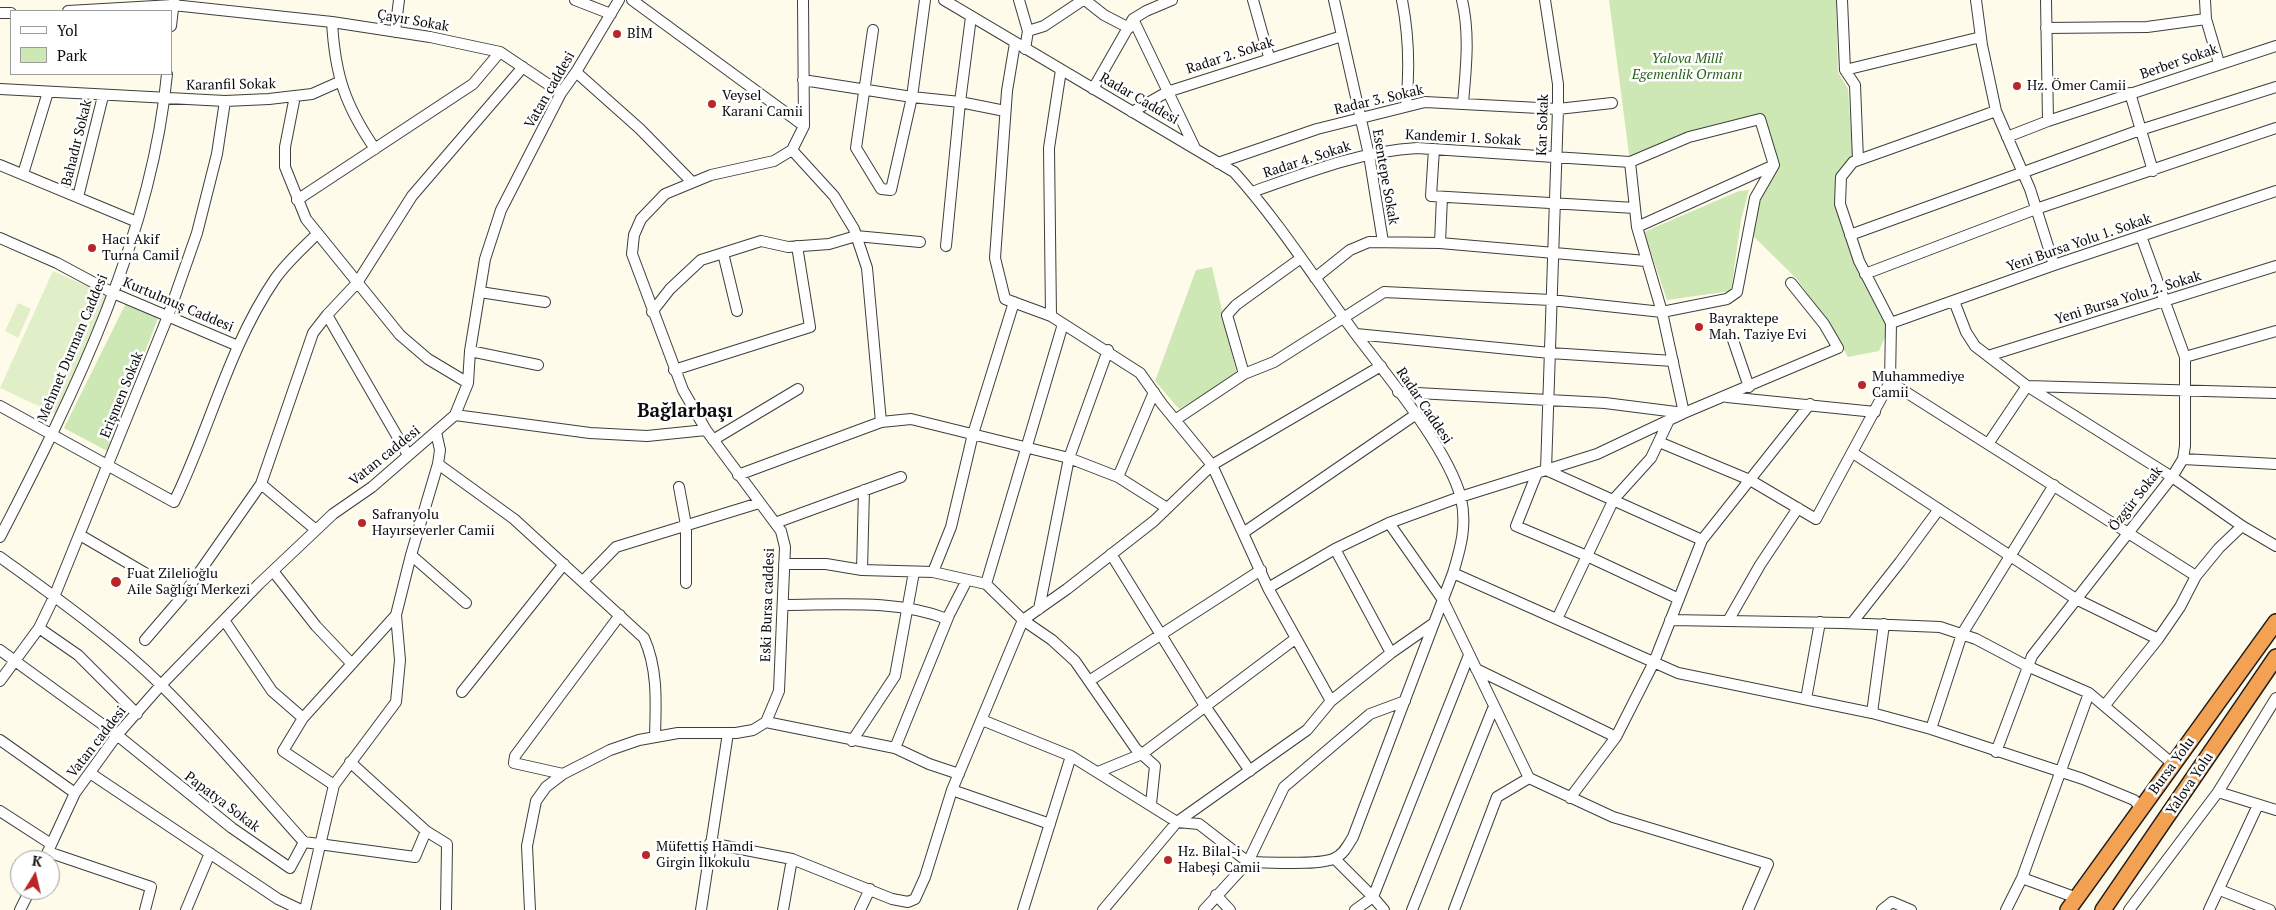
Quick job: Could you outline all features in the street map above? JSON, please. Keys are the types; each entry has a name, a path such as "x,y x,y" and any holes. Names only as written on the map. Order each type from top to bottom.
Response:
{"highway":[{"name":"Bursa Yolu","path":"2072,904 2276,622"},
{"name":"Yalova Yolu","path":"2103,910 2276,657"}],"street":[{"path":"395,32 399,0"},
{"path":"575,0 611,14"},
{"name":"Vatan caddesi","path":"49,850 75,792 117,735 161,685 273,570 333,514 372,487 455,415 468,383 470,351 485,259 501,210 561,92 576,72 619,0"},
{"path":"632,0 804,126"},
{"path":"803,0 804,126 792,150 834,196 856,236 867,268 882,422"},
{"path":"873,30 856,148 880,189 891,190 912,97 925,0"},
{"name":"Radar Caddesi","path":"944,0 1132,112 1194,146 1234,172 1252,192 1345,316 1415,415 1451,471 1464,515 1464,534 1453,573 1353,837 1344,852 1335,859"},
{"path":"1019,0 1028,31 1025,49"},
{"path":"1028,31 1044,26 1084,0 1104,16 1131,24 1194,146"},
{"path":"1093,89 1131,24 1146,11 1172,0"},
{"path":"1253,0 1270,57"},
{"name":"Esentepe Sokak","path":"1334,0 1370,155 1383,242"},
{"path":"1402,0 1408,31 1409,60 1406,106"},
{"path":"1462,0 1467,22 1467,63 1463,103"},
{"name":"Kar Sokak","path":"1545,0 1558,84 1548,400 1541,471 1516,526 1587,556"},
{"path":"1842,0 1846,70 1855,85 1858,160"},
{"path":"1976,0 1981,37 1996,111 2023,174 2054,265"},
{"path":"2046,0 2048,121"},
{"path":"2205,0 2206,19 2220,63"},
{"path":"172,18 174,2"},
{"name":"Çayır Sokak","path":"80,10 174,2 395,32 500,52 561,92"},
{"path":"946,246 960,102 971,17"},
{"path":"2046,28 2147,27 2206,19"},
{"path":"332,22 339,82 357,123 375,149"},
{"name":"Radar 2. Sokak","path":"1132,112 1167,92 1270,57 1342,36"},
{"path":"1846,70 1981,37"},
{"path":"1015,43 1005,111 995,258 1005,299 1052,316 1108,350 1140,373 1212,465 1268,588 1331,701"},
{"name":"Berber Sokak","path":"2007,137 2130,93 2276,46"},
{"path":"297,200 473,84 500,52"},
{"path":"145,640 182,597 260,484 313,333 327,314 357,283 412,196 524,67"},
{"path":"1052,316 1049,148 1061,70"},
{"path":"576,72 640,129 691,182"},
{"name":"Mehmet Durman Caddesi","path":"0,537 52,435 114,292 137,222 164,98 167,75"},
{"path":"803,80 912,97 960,102 1005,111"},
{"name":"Karanfil Sokak","path":"0,90 225,101 312,94 339,82"},
{"path":"1850,235 2023,174 2140,130 2276,87"},
{"path":"23,174 48,92"},
{"path":"2130,93 2153,171"},
{"name":"Bahadır Sokak","path":"78,197 103,96"},
{"path":"295,96 285,147 284,167 297,200 317,234 400,335 428,359 468,383"},
{"name":"Erişmen Sokak","path":"0,681 38,628 54,597 168,316 197,233 217,154 225,101"},
{"name":"Radar 3. Sokak","path":"1218,162 1317,129 1425,102 1558,109 1612,103"},
{"path":"1659,442 1750,480 1816,519 1890,382 1891,323 1865,274 1850,235 1840,204 1841,178 1853,162 1996,111"},
{"path":"1175,420 1244,374 1274,362 1384,292 1551,300 1662,312 1727,299 1737,292 1756,198 1774,165 1760,119 1689,137 1630,162 1636,227 1662,312 1684,413"},
{"path":"1865,274 2036,209 2276,128"},
{"path":"1434,149 1431,196 1554,205 1635,208"},
{"name":"Kandemir 1. Sokak","path":"1370,155 1387,150 1434,149 1630,162"},
{"name":"Eski Bursa caddesi","path":"766,722 779,691 785,548 781,530 713,440 682,390 632,254 634,235 642,219 665,194 691,182 739,168 774,161 792,150"},
{"name":"Radar 4. Sokak","path":"1252,192 1314,170 1370,155"},
{"path":"0,164 137,222"},
{"path":"1636,227 1774,165"},
{"name":"Yeni Bursa Yolu 1. Sokak","path":"1891,323 2054,265 2276,191"},
{"path":"1440,242 1442,197"},
{"path":"0,406 174,502 238,346 274,280 317,234"},
{"path":"652,312 670,289 701,260 761,241 788,247 829,244 856,236 920,242"},
{"name":"Özgür Sokak","path":"1996,752 2032,656 2127,532 2172,477 2183,458 2187,391 2185,356 2141,236"},
{"name":"Kurtulmuş Caddesi","path":"0,238 57,263 114,292 238,346"},
{"path":"1315,278 1350,250 1369,242 1440,242 1646,261"},
{"path":"674,370 810,327 797,246"},
{"path":"723,253 737,311"},
{"path":"1244,374 1227,315 1236,305 1301,258"},
{"name":"Yeni Bursa Yolu 2. Sokak","path":"1988,356 2276,266"},
{"path":"1268,588 1335,549 1389,523 1460,497 1597,454 1684,413 1727,397 1838,348 1824,324 1791,283"},
{"path":"480,292 545,302"},
{"path":"1954,301 1966,332 1975,346 2027,386 2172,477 2242,526 2276,546"},
{"path":"933,572 951,527 973,434 1014,302"},
{"path":"327,314 408,455"},
{"path":"986,584 1063,324"},
{"path":"2185,356 2276,331"},
{"path":"1356,334 1550,353 1673,361"},
{"path":"1732,337 1749,387"},
{"path":"1038,609 1070,458 1108,350"},
{"path":"470,351 538,365"},
{"path":"710,843 792,859 892,899 908,902 914,899 925,877 952,790 1023,620 1111,554 1167,508 1212,465 1381,366"},
{"path":"1890,382 2196,576"},
{"path":"2027,386 2276,392"},
{"path":"1988,444 2027,386"},
{"path":"713,440 798,388"},
{"path":"1118,477 1154,392"},
{"path":"1398,392 1605,403 1684,413"},
{"path":"1727,397 1875,412"},
{"path":"1570,798 1616,737 1654,662 1702,540 1810,404"},
{"path":"455,415 590,433 647,436 706,430"},
{"path":"1243,533 1415,415"},
{"path":"738,475 882,422 910,419 1070,458 1118,477 1167,508"},
{"path":"1557,619 1614,499 1651,458 1669,420"},
{"path":"90,773 278,899 303,910 334,785 350,762 384,721 396,702 400,660 396,615 438,464 440,450 436,432"},
{"path":"1853,453 2076,599 2158,639"},
{"path":"2183,458 2276,464"},
{"path":"438,464 514,519 644,638 652,654 655,675 655,736"},
{"path":"1541,471 1614,499 1702,540"},
{"path":"776,523 901,477"},
{"path":"260,484 316,530"},
{"path":"1931,729 1962,634 2009,555 2054,485"},
{"path":"679,487 686,525 686,584"},
{"path":"862,570 864,490"},
{"path":"583,581 616,547 760,502"},
{"path":"1728,621 1760,565 1798,508"},
{"path":"1852,623 1900,562 1938,509"},
{"path":"1389,523 1443,600 1529,778 1613,817 1768,864 1748,910"},
{"path":"2105,705 2158,639 2180,607 2196,576 2219,548 2242,526"},
{"path":"80,535 145,573"},
{"path":"1335,549 1391,653"},
{"path":"1111,554 1205,706 1250,770"},
{"path":"411,556 466,603"},
{"path":"1587,556 1679,599"},
{"path":"0,557 130,657 161,685 215,742 304,842 415,857 426,831"},
{"path":"462,692 564,564"},
{"path":"784,564 826,564 862,570 933,572 986,584 1023,620 1052,640 1075,661 1142,754 1155,766 1151,804"},
{"path":"273,570 316,626 351,663"},
{"path":"1089,681 1261,570"},
{"path":"852,740 895,676 914,572"},
{"path":"1453,573 1678,673 1872,712 1931,729 2060,772 2134,800 2141,808"},
{"path":"895,748 947,619 967,580"},
{"path":"782,605 860,605 908,608 928,612 947,619"},
{"path":"334,785 283,751 303,718 396,615"},
{"path":"563,774 514,763 515,756 620,615"},
{"path":"224,620 272,691 303,718"},
{"path":"1670,620 1820,622 1940,627 1962,634 2027,666 2089,693 2174,765"},
{"path":"1103,910 1177,822 1307,730 1331,701 1391,653 1435,622"},
{"path":"1806,699 1820,622"},
{"path":"1872,712 1884,624"},
{"path":"38,628 78,655 137,714"},
{"path":"1098,772 1142,754 1295,639"},
{"path":"0,650 117,735"},
{"path":"1356,910 1374,897 1469,655"},
{"path":"1476,669 1616,737"},
{"path":"2006,910 2022,878 2089,693"},
{"path":"2129,910 2218,792 2276,698"},
{"path":"1204,910 1248,862 1284,787 1370,714 1405,701"},
{"path":"1412,910 1494,706"},
{"path":"982,720 1071,756 1151,804 1177,822 1199,824 1248,862 1322,861 1335,859 1374,897 1384,910"},
{"path":"530,910 527,846 536,801 546,787 563,774 610,750 655,736 753,730 766,722 895,748 928,764 959,774"},
{"path":"701,910 728,733"},
{"name":"Papatya Sokak","path":"117,735 192,798 290,868 304,842"},
{"path":"0,740 75,792"},
{"path":"1022,910 1071,756"},
{"path":"350,762 426,831 447,844 446,910"},
{"path":"1454,910 1497,798 1529,778"},
{"path":"952,790 1050,824"},
{"path":"2218,792 2276,810"},
{"path":"2209,910 2220,890 2258,805"},
{"path":"0,811 46,850"},
{"path":"186,910 210,853"},
{"path":"60,856 151,887 145,910"},
{"path":"783,910 792,859"},
{"path":"2022,878 2072,904"},
{"path":"860,910 870,889"},
{"path":"2220,890 2270,910"},
{"path":"1216,895 1230,910"},
{"path":"1882,910 1892,902 1911,910"}],"green space":[{"name":"Yalova Millî Egemenlik Ormanı","path":"1609,0 1836,0 1838,72 1848,89 1853,162 1841,178 1840,204 1850,235 1854,264 1865,274 1891,323 1879,351 1848,357 1823,315 1796,278 1749,232 1755,198 1774,165 1759,119 1689,137 1630,162"},
{"path":"1749,190 1741,220 1731,291 1667,300 1644,232 1739,191"},
{"path":"1212,267 1237,375 1179,409 1155,381 1196,270"},
{"path":"53,271 111,297 58,415 0,388"},
{"path":"18,303 31,309 18,338 5,331"},
{"path":"126,303 158,318 107,451 64,428"}],"place":[{"name":"BİM","path":"617,34"},
{"name":"Hz. Ömer Camii","path":"2017,86"},
{"name":"Veysel Karani Camii","path":"712,104"},
{"name":"Hacı Akif Turna Camiİ","path":"92,248"},
{"name":"Bayraktepe Mah. Taziye Evi","path":"1699,327"},
{"name":"Muhammediye Camii","path":"1862,385"},
{"name":"Safranyolu Hayırseverler Camii","path":"362,523"},
{"name":"Fuat Zilelioğlu Aile Sağlığı Merkezi","path":"116,582"},
{"name":"Müfettiş Hamdi Girgin İlkokulu","path":"646,855"},
{"name":"Hz. Bilal-i Habeşi Camii","path":"1168,860"}],"district":[{"name":"Bağlarbaşı","path":"685,412"}]}
